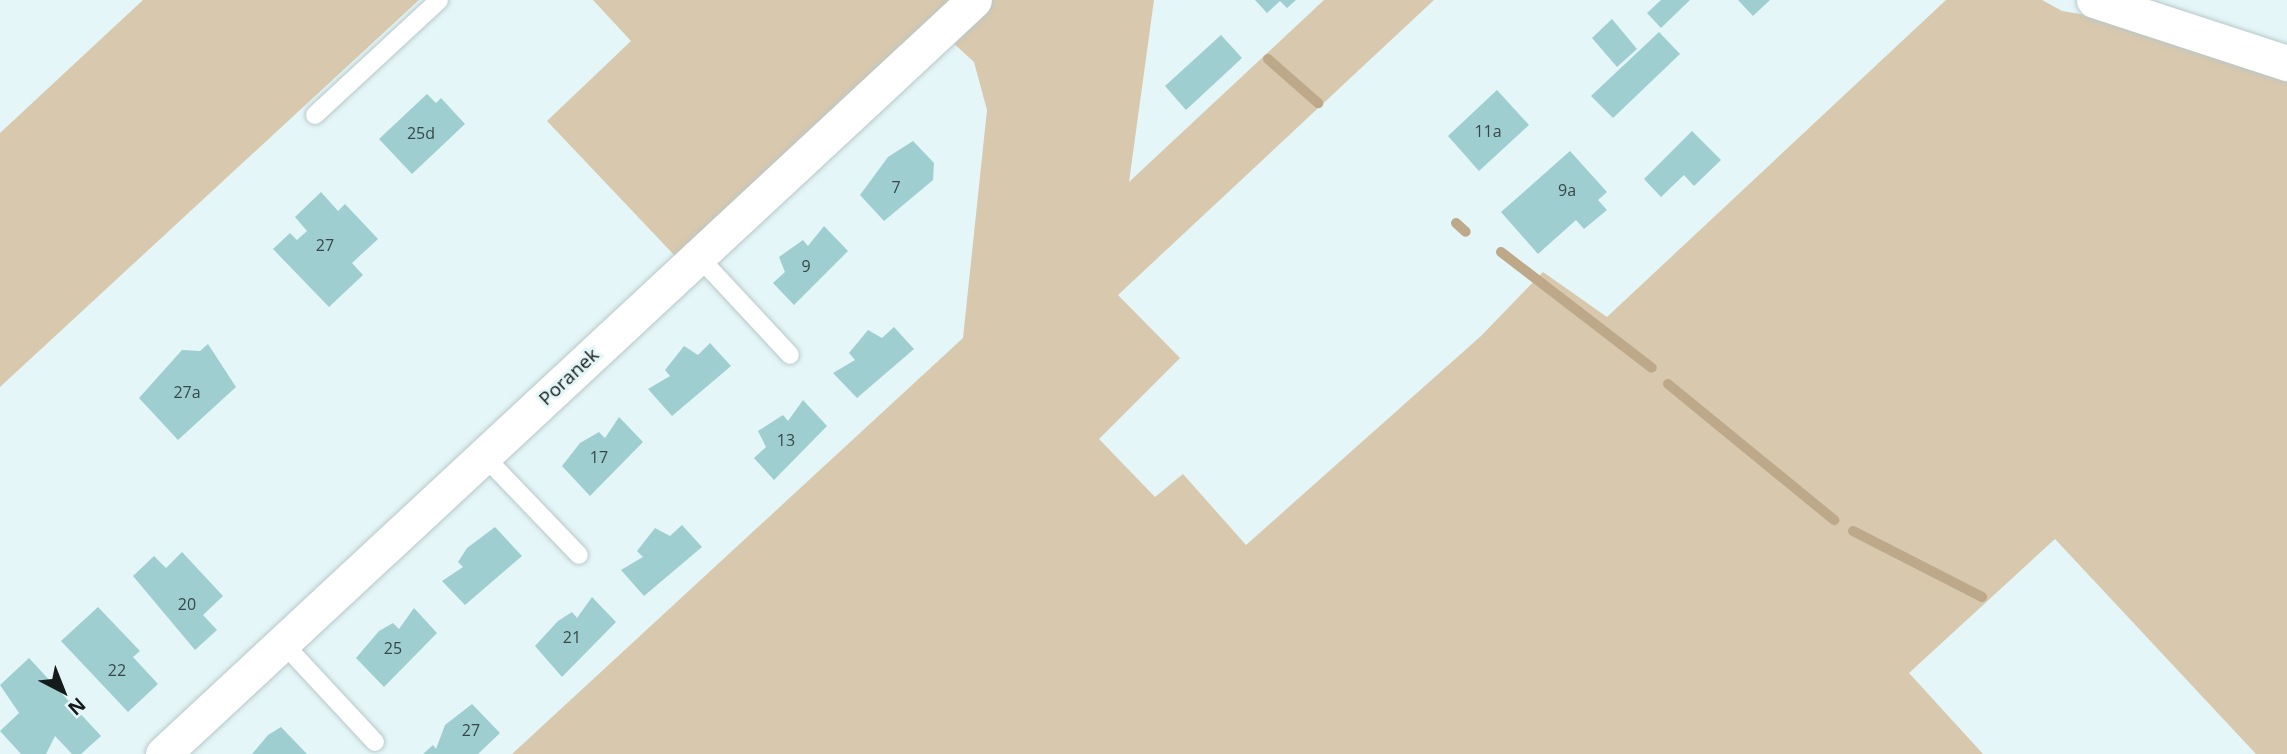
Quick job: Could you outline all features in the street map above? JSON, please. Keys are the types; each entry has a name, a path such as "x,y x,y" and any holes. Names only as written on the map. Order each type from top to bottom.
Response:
{"street":[{"name":"Poranek","path":"163,754 974,0"},
{"path":"2094,0 2287,63"}],"lane":[{"path":"315,115 439,0"},
{"path":"698,256 790,355"},
{"path":"484,456 579,555"},
{"path":"283,643 375,742"}],"shaded area":[{"path":"143,0 419,0 0,387 0,133"},
{"path":"593,0 953,0 676,257 547,121 631,41"},
{"path":"993,0 1154,0 1129,182 1324,0 1434,0 1118,295 1180,358 1099,439 1155,497 1183,474 1246,545 1481,336 1543,272 1607,317 1946,0 2042,0 2062,11 2130,22 2287,78 2287,754 2256,754 2055,539 1909,673 1983,754 512,754 963,338 987,110 974,62 950,40"}],"building":[{"path":"1255,0 1296,0 1287,8 1280,1 1267,13"},
{"path":"1661,0 1690,0 1661,28 1647,13"},
{"path":"1738,0 1770,0 1753,16"},
{"path":"1612,19 1637,49 1617,67 1592,38"},
{"path":"1659,32 1680,54 1613,118 1591,96"},
{"path":"1221,35 1242,58 1186,110 1165,86"},
{"path":"1497,90 1529,125 1479,171 1448,136"},
{"path":"427,94 436,103 441,98 465,124 412,174 379,139"},
{"path":"1692,131 1721,160 1694,186 1684,175 1661,197 1644,179"},
{"path":"913,141 934,163 933,180 884,221 860,195 888,157"},
{"path":"1570,151 1607,192 1598,200 1607,210 1584,229 1576,220 1538,254 1501,212"},
{"path":"321,192 338,211 345,204 378,239 352,263 363,275 329,307 273,249 290,233 297,240 307,231 295,217"},
{"path":"824,226 848,251 794,305 773,283 785,272 779,257 803,240 808,246"},
{"path":"894,327 914,349 857,398 833,373 855,360 849,353 868,330 882,338"},
{"path":"710,343 731,366 672,416 648,389 670,376 665,370 684,346 698,355"},
{"path":"208,344 236,387 178,440 139,398 182,350 200,351"},
{"path":"803,400 827,426 774,480 754,458 766,447 758,431 783,415 788,421"},
{"path":"619,417 643,442 590,496 562,466 580,443 599,432 605,438"},
{"path":"682,525 702,547 644,596 621,570 643,557 637,551 655,528 670,536"},
{"path":"495,527 522,556 465,605 442,581 463,567 458,562 467,548"},
{"path":"182,552 223,596 203,615 217,630 195,650 133,576 154,556 166,568"},
{"path":"592,597 616,622 562,677 535,646 558,621 572,612 577,618"},
{"path":"98,607 140,651 133,657 158,684 128,712 61,641"},
{"path":"414,608 437,633 384,687 356,658 379,631 393,623 399,629"},
{"path":"29,658 101,736 81,754 72,754 55,736 46,754 21,754 0,731 19,713 0,685"},
{"path":"472,704 500,733 478,754 423,754 433,745 436,749 445,725"},
{"path":"281,727 307,754 252,754 268,735"}],"waterway":[{"path":"1268,59 1318,103"},
{"path":"1456,223 1466,232"},
{"path":"1501,252 1652,368"},
{"path":"1668,384 1834,520"},
{"path":"1853,531 1982,597"}]}
